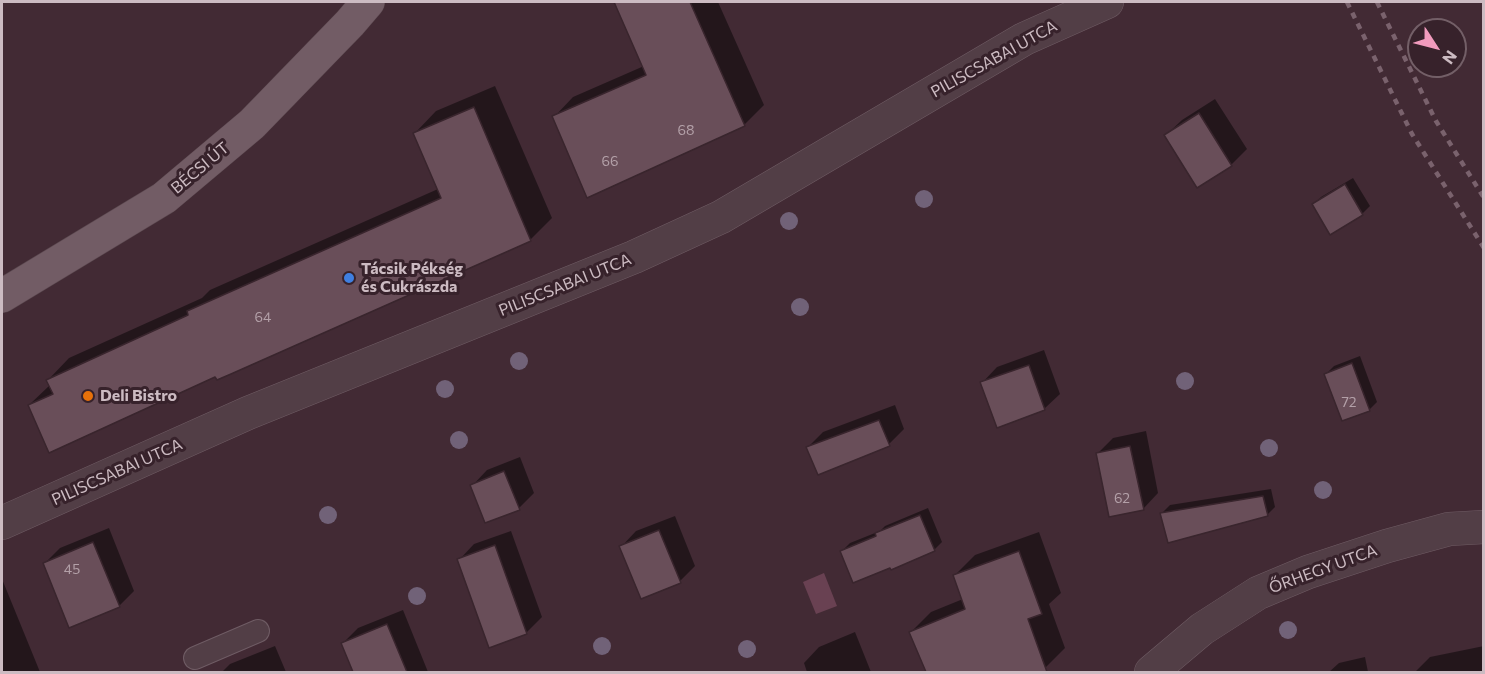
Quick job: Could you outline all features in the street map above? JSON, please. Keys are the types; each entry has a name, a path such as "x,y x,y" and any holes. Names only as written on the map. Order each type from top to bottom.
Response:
{"main road":[{"name":"BÉCSI ÚT","path":"2,296 164,198 252,124 351,23 368,2"}],"street":[{"name":"PILISCSABAI UTCA","path":"2,523 248,413 624,261 721,217 1024,39 1107,2"},
{"name":"ŐRHEGY UTCA","path":"1151,672 1202,629 1258,593 1308,572 1387,546 1449,529 1484,527"}],"lane":[{"path":"195,658 258,631"}],"shaded area":[{"path":"824,573 837,606 816,614 803,582"}],"building":[{"path":"614,2 690,2 745,126 587,198 552,116 646,75"},
{"path":"474,107 531,241 231,374 217,380 215,377 49,453 28,405 53,394 46,380 188,315 187,311 441,198 413,133"},
{"path":"1199,113 1232,166 1197,188 1164,135"},
{"path":"1345,184 1363,215 1330,235 1312,204"},
{"path":"1352,363 1370,411 1342,421 1324,374"},
{"path":"1029,365 1045,410 997,428 980,382"},
{"path":"879,420 890,446 818,475 806,447"},
{"path":"1130,446 1144,510 1109,517 1096,453"},
{"path":"504,471 520,510 485,523 470,485"},
{"path":"1263,496 1268,516 1168,543 1160,513"},
{"path":"920,515 935,551 853,583 840,551 876,536 875,533"},
{"path":"659,530 681,583 641,599 619,546"},
{"path":"93,542 120,607 69,628 43,563"},
{"path":"495,545 527,634 489,648 457,559"},
{"path":"1019,551 1042,614 1028,619 1047,672 926,672 909,632 965,609 953,575"},
{"path":"387,624 407,672 353,672 341,643"}],"railway":[{"path":"1347,2 1412,134 1484,248"},
{"path":"1377,2 1436,121 1484,198"}],"place":[{"name":"Tácsik Pékség és Cukrászda","path":"349,278"},
{"name":"Deli Bistro","path":"88,396"}]}
